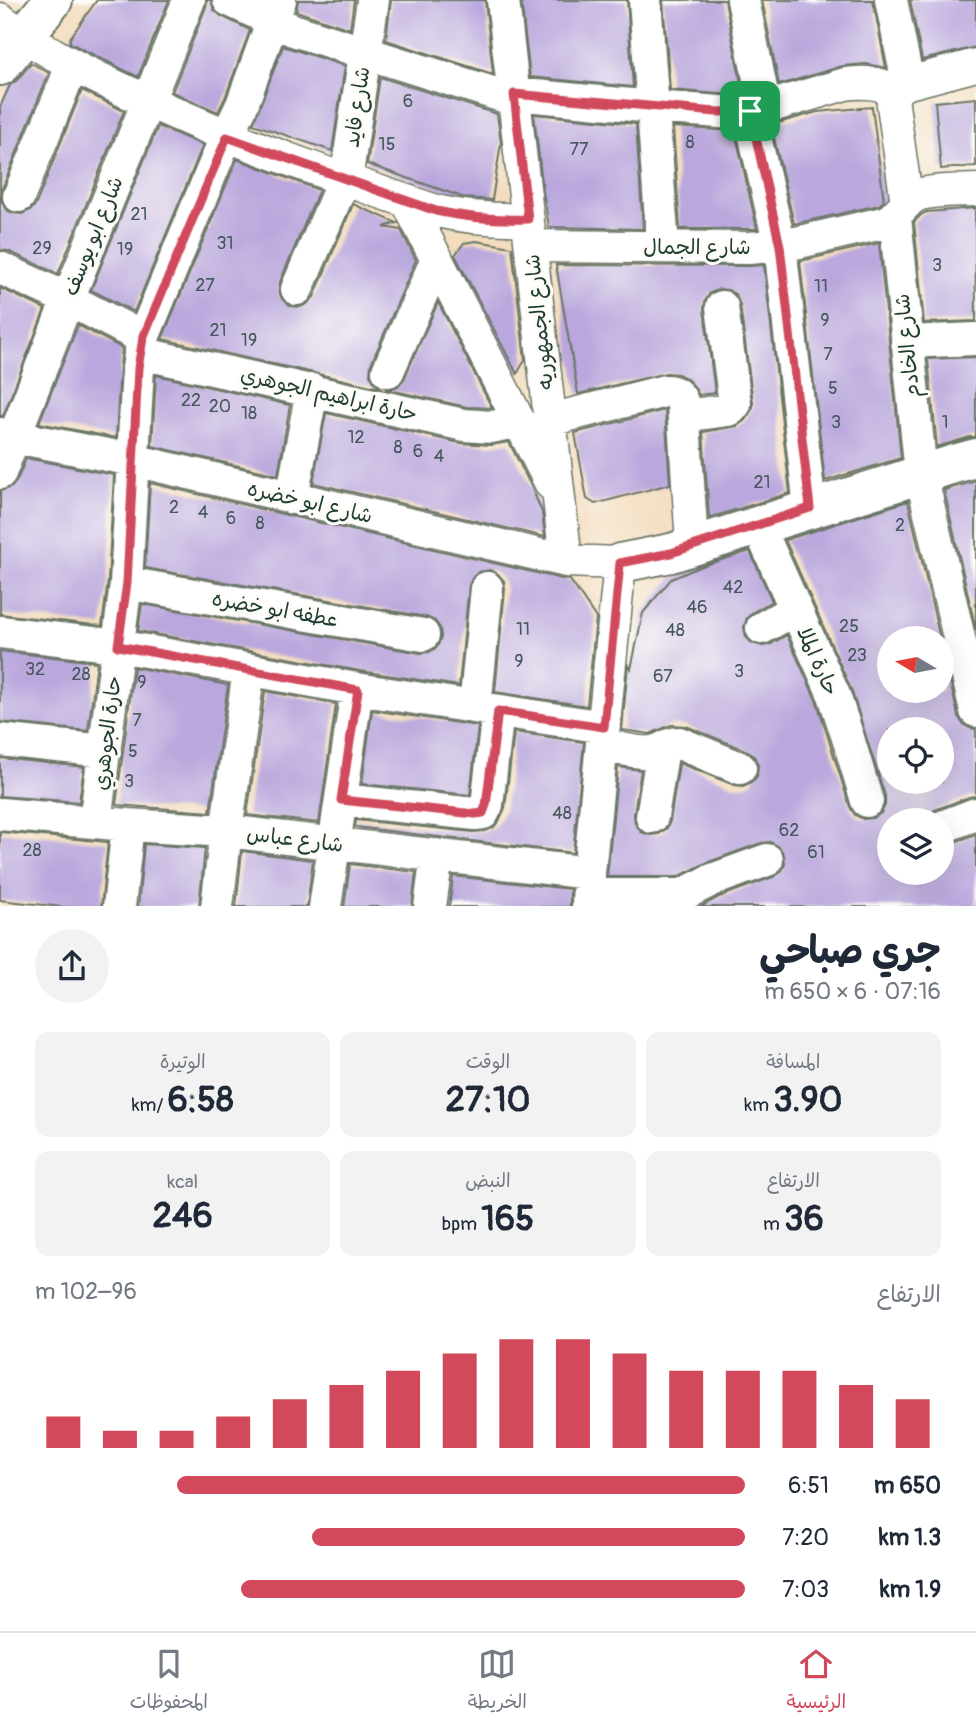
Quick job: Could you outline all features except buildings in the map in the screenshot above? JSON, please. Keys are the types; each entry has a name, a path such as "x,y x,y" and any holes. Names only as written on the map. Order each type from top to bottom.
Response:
{"street":[{"path":"0,66 8,22 5,0"},
{"path":"8,22 53,0"},
{"name":"شارع ابو يوسف","path":"0,473 7,436 68,299 189,0"},
{"path":"229,0 276,11 293,30 514,97 716,112 757,110 845,84 871,82 902,86 976,65"},
{"name":"شارع فايد","path":"297,289 344,179 353,142 373,0"},
{"name":"شارع الجمهوريه","path":"503,0 566,561"},
{"path":"645,0 663,247"},
{"path":"743,0 757,110 780,246 810,508"},
{"name":"شارع الخادم","path":"891,0 902,86 893,97 893,104 907,342 920,474 976,710"},
{"name":"حارة الجوهري","path":"95,822 127,583 141,345 242,105 276,11"},
{"name":"شارع الجمال","path":"8,22 72,66 227,137 436,211 466,218 497,220 529,232 663,247 764,248 878,225 921,194 976,192"},
{"path":"19,196 72,66"},
{"path":"407,201 560,501"},
{"path":"388,371 437,259"},
{"name":"حارة ابراهيم الجوهري","path":"0,268 68,299 141,345 312,390 464,425 492,427 519,421"},
{"path":"684,416 734,407 722,307"},
{"path":"907,342 976,339"},
{"path":"292,498 312,390"},
{"path":"550,420 665,391 671,391 681,398 692,545"},
{"name":"شارع ابو خضره","path":"7,436 133,460 566,561 620,563"},
{"path":"589,892 620,563 671,553 976,458"},
{"name":"حارة الملا","path":"758,525 842,718 867,801"},
{"name":"عطفه ابو خضره","path":"127,583 423,635"},
{"path":"341,800 483,813 486,805 487,588"},
{"path":"762,628 795,609"},
{"path":"0,632 118,646 358,690 487,709 603,736 648,752 679,743 740,768"},
{"path":"217,906 249,670"},
{"path":"325,906 358,690"},
{"path":"0,740 104,751"},
{"path":"652,817 663,748"},
{"name":"شارع عباس","path":"0,814 226,831 438,855 589,892 682,895 712,880 767,860"},
{"path":"954,822 976,814"},
{"path":"119,906 128,825"},
{"path":"430,906 438,855"}],"route":[{"path":"514,94 716,112 750,111 780,246 810,508 671,553 620,563 604,727 498,711 486,809 483,813 341,800 358,690 118,646 127,583 138,368 143,338 227,137 436,211 466,218 528,219 514,94"}]}
